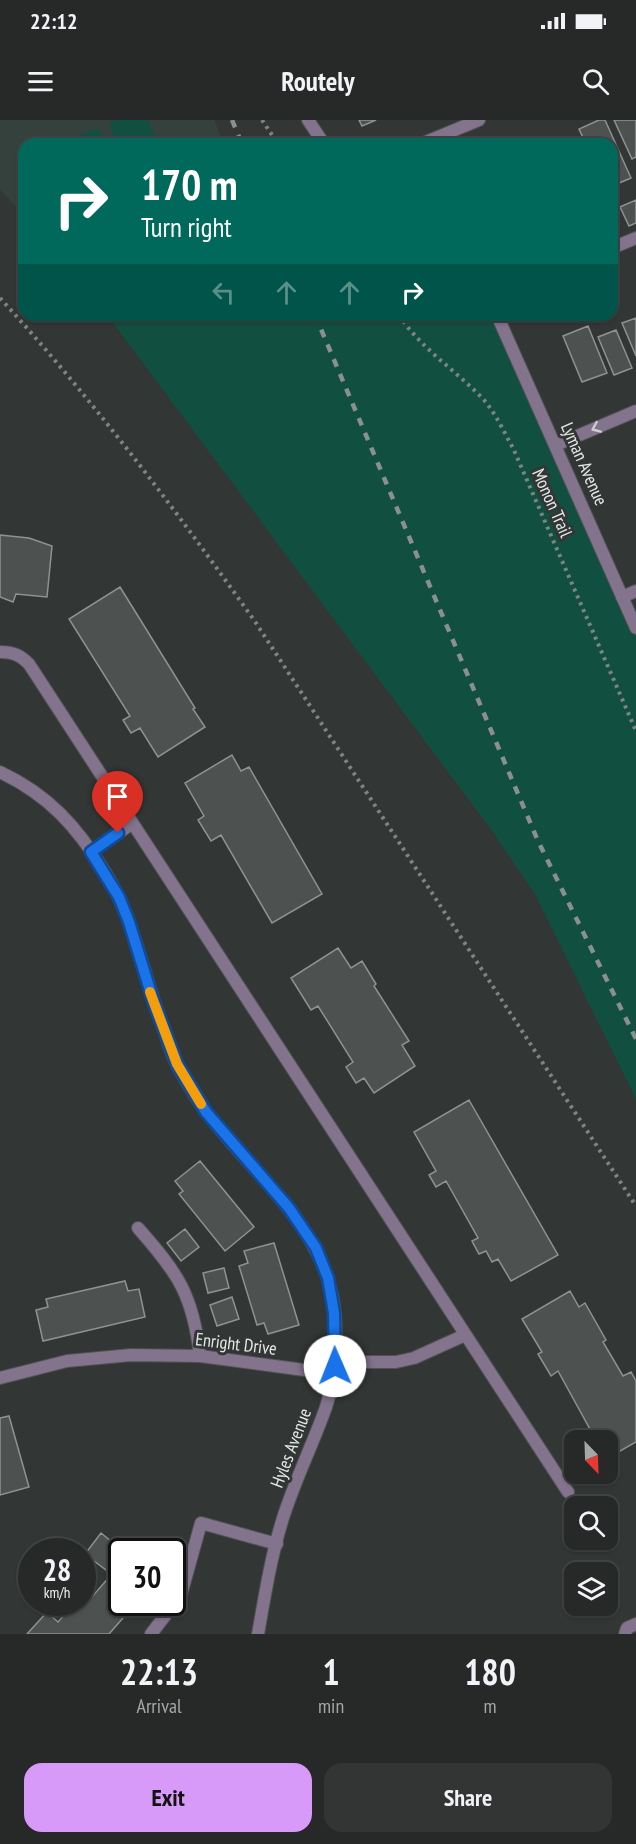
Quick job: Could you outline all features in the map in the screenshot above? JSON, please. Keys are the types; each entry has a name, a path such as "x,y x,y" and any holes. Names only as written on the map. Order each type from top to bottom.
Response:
{"street":[{"path":"308,120 320,138"},
{"path":"437,138 479,120"},
{"path":"618,246 636,238"},
{"name":"Lyman Avenue","path":"501,321 636,628"},
{"path":"556,445 636,411"},
{"path":"622,597 636,591"},
{"path":"0,652 10,652 21,656 29,664 131,824 568,1492"},
{"name":"Hyles Avenue","path":"0,772 25,783 57,808 91,852 119,897 177,1064 206,1112 289,1208 316,1248 328,1278 334,1313 335,1366 326,1406 302,1463 283,1519 268,1577 258,1634"},
{"path":"91,852 131,824"},
{"path":"138,1228 164,1258 185,1290 196,1326 200,1356"},
{"name":"Enright Drive","path":"0,1378 67,1361 131,1355 200,1356 312,1371 352,1362 396,1362 414,1358 465,1335"},
{"path":"151,1634 181,1595 201,1524 277,1544"},
{"path":"625,1634 627,1628 636,1624"}],"path":[{"path":"262,120 274,138"},
{"path":"0,298 18,317"},
{"path":"21,321 100,415 198,541 256,623 636,1206"},
{"name":"Monon Trail","path":"404,321 424,346 486,402 500,423 518,459 636,731"}],"shaded area":[{"path":"0,120 214,120 222,138 18,138 18,209 0,189"}],"green space":[{"path":"117,120 148,120 156,138 115,138 109,123"},
{"path":"98,128 102,138 75,138"},
{"path":"111,321 500,321 636,634 636,1099 535,894 490,828"}],"building":[{"path":"359,120 376,120 362,126"},
{"path":"599,120 605,120 613,138 583,138 579,129"},
{"path":"614,120 636,120 636,157 632,159"},
{"path":"618,149 631,178 618,183"},
{"path":"636,200 636,223 629,226 620,207"},
{"path":"636,318 636,356 622,323"},
{"path":"588,326 607,373 582,382 563,336"},
{"path":"616,330 632,368 614,375 598,337"},
{"path":"0,535 29,538 52,546 47,597 16,594 13,602 0,597"},
{"path":"120,587 205,727 158,757 140,728 131,733 123,720 130,716 69,619"},
{"path":"232,755 241,771 249,767 322,894 272,923 221,835 211,841 198,820 204,816 185,783"},
{"path":"338,948 351,968 362,961 376,984 374,986 409,1041 402,1045 415,1066 374,1093 364,1078 356,1083 346,1067 353,1062 318,1006 311,1010 291,978"},
{"path":"469,1100 558,1255 511,1281 498,1259 492,1262 486,1251 479,1254 472,1241 478,1238 446,1181 436,1187 429,1175 436,1171 414,1132"},
{"path":"200,1161 254,1227 225,1251 179,1194 183,1191 175,1181"},
{"path":"185,1229 199,1247 181,1261 167,1243"},
{"path":"274,1243 299,1325 268,1334 264,1323 257,1325 239,1266 248,1263 244,1251"},
{"path":"224,1268 229,1288 208,1293 203,1273"},
{"path":"125,1281 128,1291 139,1289 145,1317 43,1341 36,1310 48,1307 46,1299"},
{"path":"570,1291 579,1307 585,1303 606,1340 603,1342 623,1376 631,1372 636,1381 636,1442 618,1452 618,1430 590,1430 558,1371 551,1376 538,1354 542,1352 522,1319"},
{"path":"232,1297 239,1319 217,1326 210,1305"},
{"path":"9,1416 29,1487 0,1495 0,1418"},
{"path":"101,1533 108,1539 108,1568 106,1570 96,1562 96,1540"},
{"path":"108,1578 108,1616 125,1616 109,1634 27,1634 43,1616 51,1616 58,1622 63,1616 96,1616 96,1592"}],"railway":[{"path":"232,120 240,138"},
{"path":"318,321 538,841 636,1039"}],"slow traffic":[{"path":"150,992 177,1064 201,1104"}],"route":[{"path":"118,833 91,852 119,897 177,1064 206,1112 289,1208 316,1248 328,1278 334,1313 335,1366"}]}
